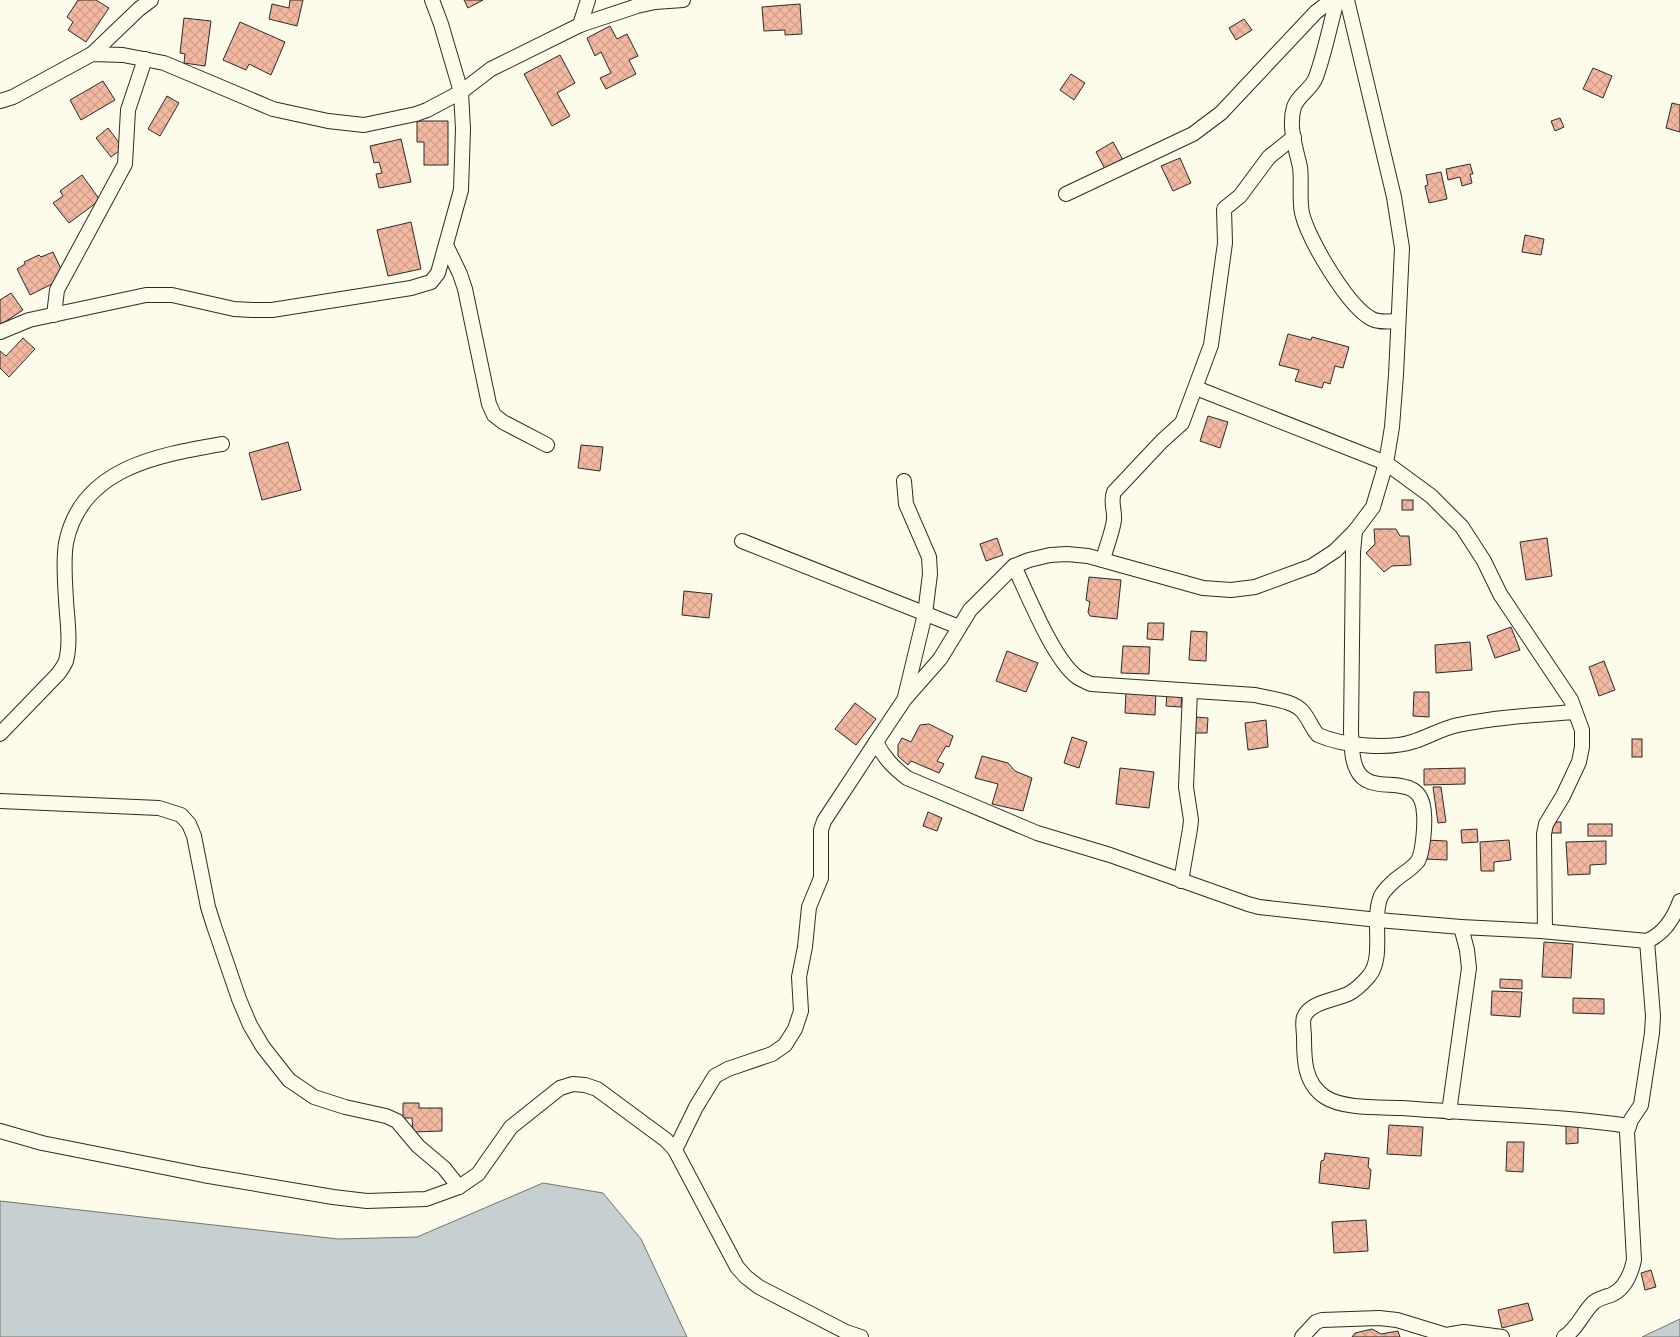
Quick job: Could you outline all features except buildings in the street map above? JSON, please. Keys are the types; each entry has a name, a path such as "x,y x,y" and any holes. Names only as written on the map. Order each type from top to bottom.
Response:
{"street":[{"path":"0,101 13,97 92,54 151,0"},
{"path":"0,332 29,320 146,295 172,295 234,309 272,310 416,287 431,282 438,273 461,190 463,128 461,92 432,0"},
{"path":"580,25 588,0"},
{"path":"92,54 123,55 164,63 273,109 328,122 364,125 427,110 461,92 491,69 580,25 637,6 655,2 683,0"},
{"path":"1066,194 1194,134 1221,113 1316,12 1332,0"},
{"path":"1337,0 1316,78 1294,107 1292,118 1302,180 1302,211 1306,224 1328,269 1350,299 1372,319 1398,321"},
{"path":"675,1150 696,1107 715,1076 728,1069 772,1054 785,1045 795,1029 801,1012 798,977 805,947 809,906 820,878 821,830 824,822 904,700 940,659 970,610 1014,566 1029,560 1059,554 1088,556 1203,588 1231,590 1255,587 1312,566 1336,551 1355,531 1373,507 1386,463 1392,427 1402,248 1399,223 1384,150 1347,0"},
{"path":"54,315 57,290 125,164 128,110 145,60"},
{"path":"1102,560 1113,526 1114,517 1111,498 1114,492 1162,441 1182,423 1211,345 1225,243 1224,209 1240,196 1269,156 1294,137"},
{"path":"446,245 465,289 489,404 494,415 503,422 548,445"},
{"path":"1196,388 1386,463 1431,496 1462,527 1484,561 1500,594 1570,700 1582,730 1582,747 1579,762 1564,796 1546,824 1544,834 1545,931"},
{"path":"0,734 58,674 66,662 68,638 64,561 66,543 80,508 94,490 116,474 153,458 175,452 222,444"},
{"path":"904,480 906,504 929,557 929,590 925,614 904,700"},
{"path":"1355,531 1353,552 1353,757 1362,778 1372,783 1403,786 1412,789 1419,796 1424,815 1421,851 1418,860 1381,895 1376,959 1371,974 1360,986 1349,993 1320,1004 1310,1010 1304,1018 1304,1056 1311,1084 1324,1096 1345,1104 1593,1121 1629,1126"},
{"path":"742,542 959,627"},
{"path":"1014,566 1051,642 1066,666 1078,678 1091,684 1255,695 1294,705 1304,713 1318,735 1352,744 1400,745 1414,742 1456,725 1494,719 1575,712"},
{"path":"1181,881 1191,820 1186,787 1190,691"},
{"path":"876,742 883,756 907,778 1037,833 1110,855 1181,881 1259,906 1378,920 1461,927 1545,931 1646,941 1654,938 1668,924 1680,901"},
{"path":"0,800 159,808 181,816 189,824 194,836 208,907 239,999 263,1047 289,1080 314,1096 345,1107 386,1116 397,1121 418,1146 444,1168 459,1186"},
{"path":"1450,1112 1469,968 1461,927"},
{"path":"1564,1337 1573,1330 1594,1302 1615,1293 1622,1287 1632,1270 1634,1260 1627,1132 1640,1105 1653,1024 1646,941"},
{"path":"0,1131 42,1143 137,1162 350,1199 368,1201 426,1199 459,1186 478,1174 510,1127 560,1088 573,1084 585,1085 597,1089 666,1140 675,1150 737,1267 746,1277 846,1332 861,1337"},
{"path":"1302,1337 1316,1322 1322,1320 1379,1318 1396,1320 1446,1336 1464,1332 1502,1337"}],"shaded area":[{"path":"543,1183 603,1193 641,1239 687,1337 0,1337 0,1201 338,1239 417,1237"},
{"path":"1680,1319 1680,1337 1642,1337"}]}
